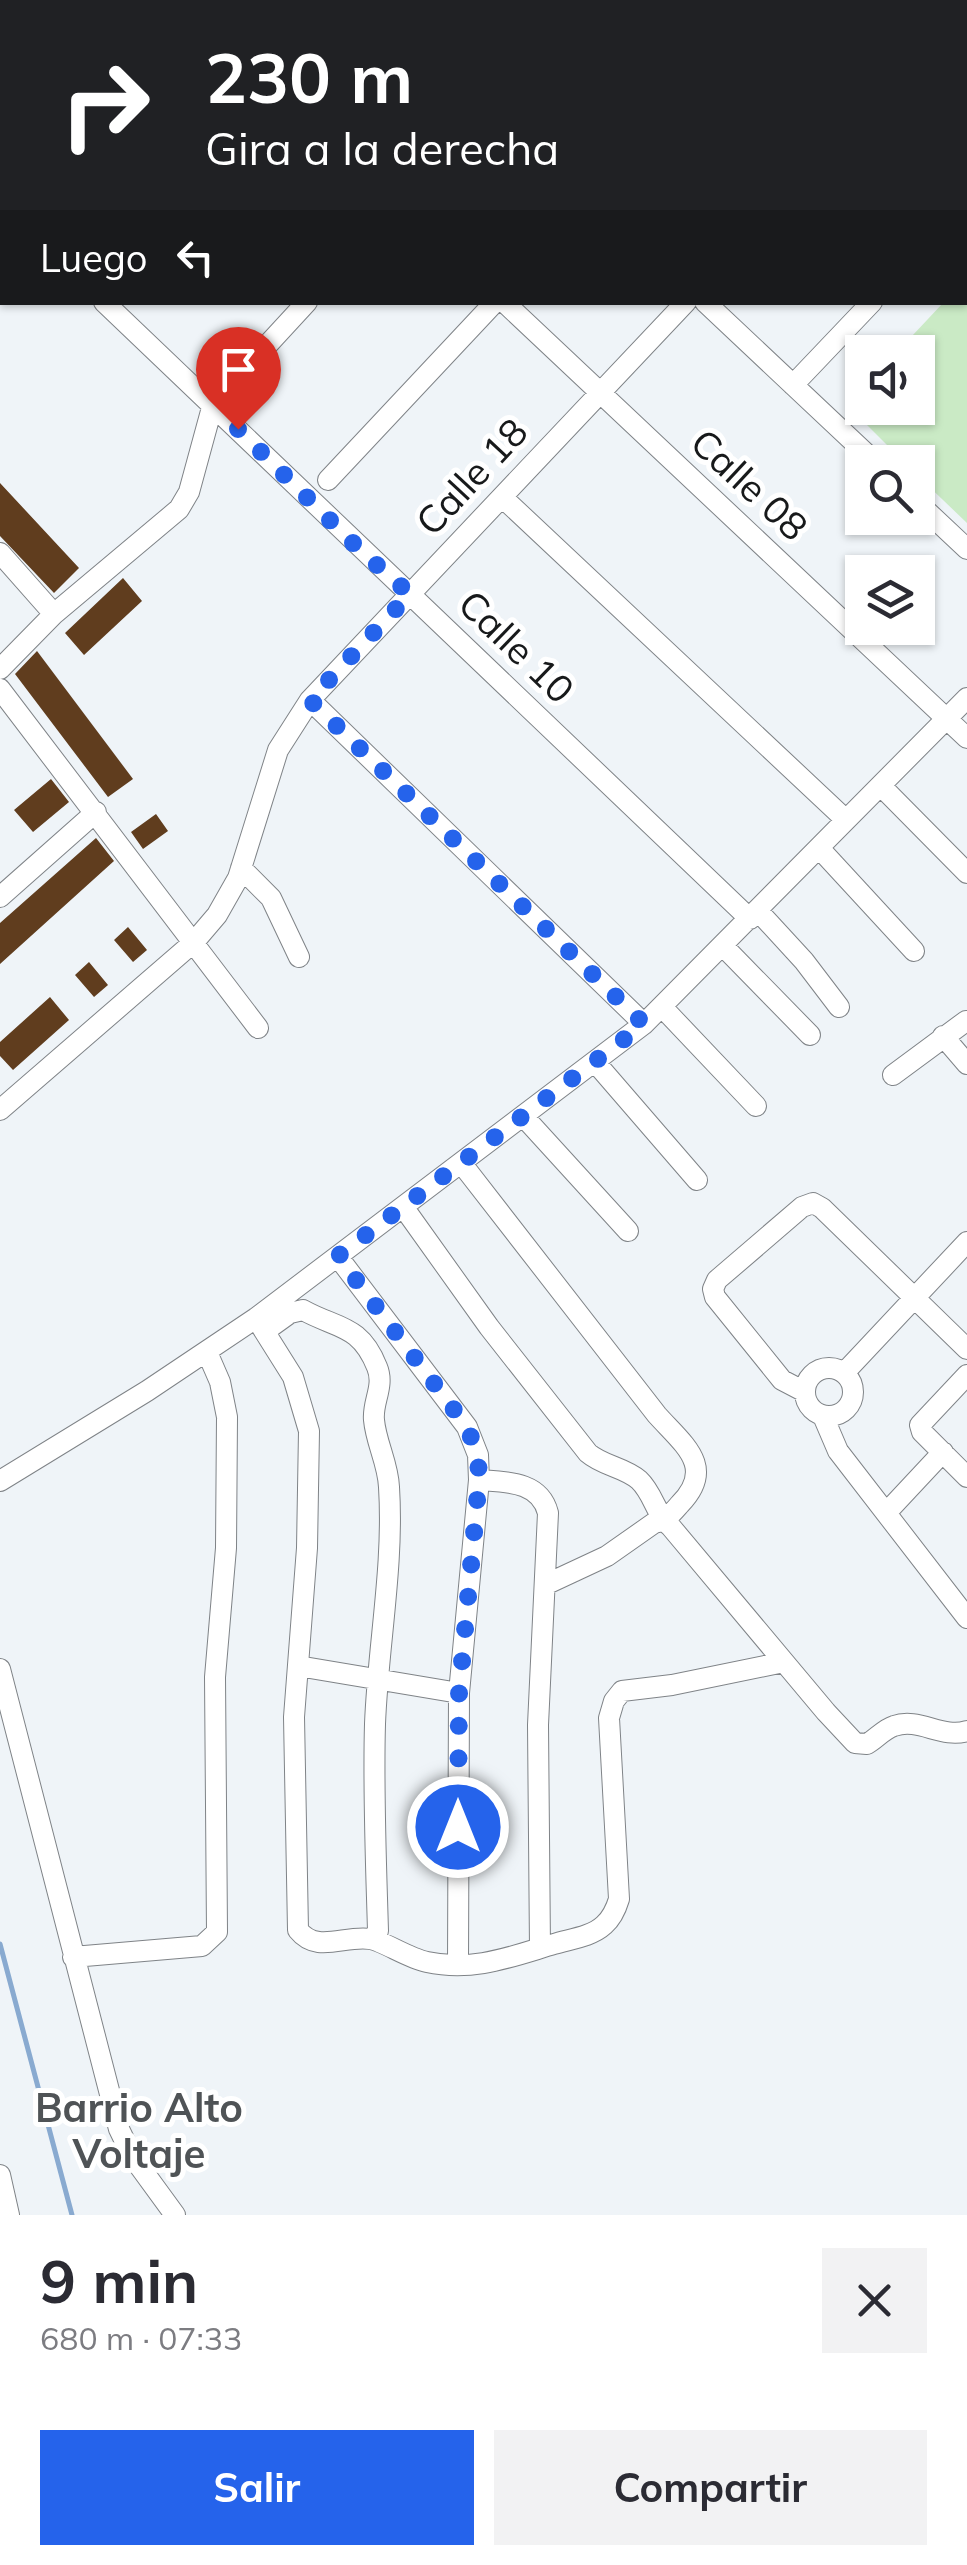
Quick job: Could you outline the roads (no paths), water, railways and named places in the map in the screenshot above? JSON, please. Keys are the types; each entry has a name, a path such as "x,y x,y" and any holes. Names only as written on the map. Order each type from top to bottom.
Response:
{"street":[{"name":"Calle 10","path":"108,305 362,552 804,961 839,1008"},
{"path":"0,669 54,614 179,508 189,492 213,404 304,305"},
{"path":"328,480 492,305"},
{"name":"Calle 08","path":"507,305 967,738"},
{"name":"Calle 18","path":"0,1110 194,942 218,916 241,868 278,750 310,700 683,305"},
{"path":"707,305 856,445"},
{"path":"792,386 869,305"},
{"path":"502,496 846,820"},
{"path":"935,519 967,549"},
{"path":"0,553 54,614"},
{"path":"0,689 258,1028"},
{"path":"310,700 644,1024"},
{"path":"261,1325 338,1256 663,1008 966,700"},
{"path":"881,786 967,873"},
{"path":"0,897 96,812"},
{"path":"820,848 914,951"},
{"path":"241,868 270,898 300,957"},
{"path":"724,946 810,1036"},
{"path":"663,1008 756,1106"},
{"path":"893,1075 966,1020"},
{"path":"943,1036 967,1064"},
{"path":"596,1062 697,1180"},
{"path":"524,1117 628,1231"},
{"path":"462,1164 694,1459 698,1471 696,1483 663,1522 654,1523 607,1556 547,1584"},
{"path":"804,1392 782,1380 715,1297 713,1288 717,1280 802,1207 813,1203 967,1349"},
{"path":"404,1208 588,1453 598,1462 627,1471 642,1483 663,1522 672,1527 856,1742 867,1744 900,1724 949,1734 967,1731"},
{"path":"844,1373 967,1242"},
{"path":"338,1256 467,1427 478,1455 459,1694 458,1965"},
{"path":"0,1481 207,1352 290,1313 302,1310 359,1335 378,1367 380,1384 374,1420 385,1454 389,1486 388,1576 375,1724 378,1931 372,1939"},
{"path":"261,1325 293,1377 310,1430 308,1548 294,1718 298,1930 316,1943 372,1939 408,1957 458,1965 502,1962 596,1931 609,1920 619,1899 608,1718 616,1696 638,1687 672,1685 784,1662"},
{"path":"73,1957 202,1946 217,1932 215,1677 226,1548 227,1417 220,1382 207,1352"},
{"path":"822,1416 842,1413 851,1404 852,1384 844,1373 832,1368 818,1370 808,1379 804,1392 809,1407 822,1416 838,1451 967,1618"},
{"path":"967,1375 920,1426 967,1476"},
{"path":"886,1513 943,1452"},
{"path":"479,1480 526,1486 544,1500 548,1513 538,1725 540,1948"},
{"path":"298,1666 459,1694"},
{"path":"0,1670 118,2128 132,2156 175,2215"}],"waterway":[{"path":"0,1944 72,2215"}],"district":[{"name":"Barrio Alto Voltaje","path":"139,2131"}]}
